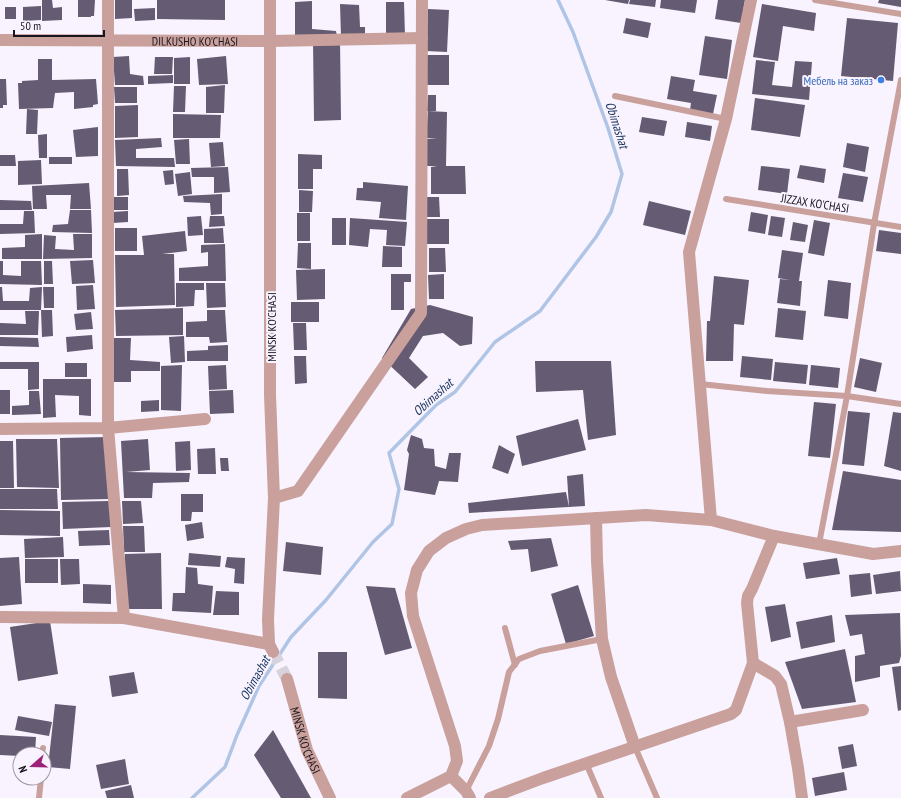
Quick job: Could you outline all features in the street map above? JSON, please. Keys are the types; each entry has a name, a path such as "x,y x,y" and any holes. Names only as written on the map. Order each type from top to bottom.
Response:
{"street":[{"path":"0,617 124,618 108,428 108,0"},
{"name":"MINSK KO'CHASI","path":"124,618 271,648 268,619 274,498 270,395 270,0"},
{"path":"274,498 298,491 421,313 422,0"},
{"path":"711,520 689,252 726,119 751,0"},
{"name":"DILKUSHO KO'CHASI","path":"0,40 109,42 422,38"},
{"path":"0,429 108,428 205,419"},
{"path":"407,798 452,776 457,761 455,746 412,616 411,593 417,570 429,551 446,538 482,525 646,515 711,520 774,536 873,554 901,551"},
{"path":"596,518 602,639 611,677 635,747"},
{"path":"490,798 586,763 731,714 736,710 753,663 747,603 748,596 774,536"},
{"path":"753,663 771,674 781,684 790,722 802,798"},
{"name":"MINSK KO'CHASI","path":"287,679 307,750 330,798"},
{"path":"790,722 863,710"},
{"path":"452,776 468,794"}],"lane":[{"path":"815,0 901,14"},
{"path":"819,544 847,396 874,224 901,80"},
{"path":"615,96 726,119"},
{"name":"JIZZAX KO'CHASI","path":"726,199 874,224 901,227"},
{"path":"700,384 768,391 847,396 901,404"},
{"path":"505,628 514,665"},
{"path":"468,794 489,746 498,719 509,672 519,659 540,651 602,639"},
{"path":"635,747 657,798"},
{"path":"586,763 601,798"},
{"path":"40,798 41,786"}],"building":[{"path":"42,0 52,0 53,8 62,7 62,20 42,21"},
{"path":"78,0 95,0 94,16 78,17"},
{"path":"115,0 132,0 132,18 115,19"},
{"path":"157,0 225,0 225,20 157,19"},
{"path":"605,0 629,0 628,4"},
{"path":"630,0 656,0 655,7 629,4"},
{"path":"661,0 697,0 695,13 660,8"},
{"path":"718,0 745,0 741,23 715,19"},
{"path":"879,0 901,0 901,7 878,3"},
{"path":"312,1 312,29 336,31 337,36 295,35 295,2"},
{"path":"386,2 404,2 405,36 386,37"},
{"path":"340,4 359,5 360,27 365,27 365,36 341,36"},
{"path":"762,4 816,13 814,31 783,26 778,61 753,57"},
{"path":"41,6 41,20 23,21 23,7"},
{"path":"5,7 16,7 16,19 5,19"},
{"path":"155,8 155,20 135,21 134,9"},
{"path":"428,9 449,10 447,52 426,51"},
{"path":"626,18 651,23 648,38 623,33"},
{"path":"847,18 898,23 893,81 841,76"},
{"path":"705,36 732,40 727,79 699,75"},
{"path":"313,40 340,40 341,120 314,121"},
{"path":"426,55 449,55 449,85 427,85"},
{"path":"129,56 130,74 143,76 144,85 115,85 113,57"},
{"path":"226,56 228,84 199,85 197,59"},
{"path":"155,57 173,57 172,74 154,74"},
{"path":"190,57 190,84 174,84 174,58"},
{"path":"38,59 52,59 52,80 96,79 98,104 93,105 93,107 74,109 74,92 55,93 53,108 19,109 18,83 22,83 22,81 38,80"},
{"path":"756,60 775,62 772,85 792,87 795,61 812,62 809,100 752,94"},
{"path":"173,75 173,83 148,84 148,76"},
{"path":"671,76 695,80 693,91 717,95 713,114 690,110 691,103 667,99"},
{"path":"0,79 6,79 7,105 3,105 3,108 0,108"},
{"path":"225,85 224,113 206,113 206,87"},
{"path":"174,86 186,86 185,112 173,112"},
{"path":"114,87 137,87 137,103 115,103"},
{"path":"428,95 436,95 436,111 427,111"},
{"path":"755,98 805,105 800,137 751,130"},
{"path":"138,105 138,137 115,138 115,106"},
{"path":"27,109 38,110 37,134 26,134"},
{"path":"428,111 447,112 446,166 465,166 466,194 431,194 431,167 437,166 426,166 426,139 437,139 426,138"},
{"path":"173,114 221,115 220,138 173,138"},
{"path":"642,117 667,121 664,136 639,132"},
{"path":"687,122 712,126 710,141 685,137"},
{"path":"98,127 98,156 76,157 73,130"},
{"path":"47,134 47,158 39,158 38,135"},
{"path":"161,138 162,147 136,149 136,158 174,158 175,167 116,166 115,140"},
{"path":"189,139 190,164 176,164 174,140"},
{"path":"223,142 225,166 211,167 209,143"},
{"path":"847,143 869,147 865,172 843,167"},
{"path":"298,154 322,155 322,169 313,169 313,189 298,189"},
{"path":"0,155 15,155 16,166 0,166"},
{"path":"49,157 72,157 72,164 49,164"},
{"path":"41,160 42,184 18,185 18,161"},
{"path":"800,165 826,169 824,183 797,178"},
{"path":"761,166 790,169 787,194 758,190"},
{"path":"228,167 230,192 214,193 214,177 192,177 191,168"},
{"path":"117,169 128,169 129,195 117,196"},
{"path":"173,170 174,184 165,185 163,171"},
{"path":"190,172 192,194 178,196 175,174"},
{"path":"843,173 868,177 863,202 838,198"},
{"path":"363,182 408,186 406,220 379,218 381,202 356,200 357,188 363,188"},
{"path":"89,183 91,209 70,209 71,195 46,195 47,209 33,209 32,186"},
{"path":"299,190 313,191 312,212 299,212"},
{"path":"222,194 222,214 211,215 210,203 184,202 183,196"},
{"path":"113,197 128,197 128,210 113,210"},
{"path":"423,197 439,197 440,217 423,217"},
{"path":"0,200 31,201 32,210 0,210"},
{"path":"649,201 691,211 685,235 643,225"},
{"path":"70,210 91,210 92,233 52,232 53,225 68,224"},
{"path":"24,211 34,211 35,233 0,234 0,224 23,224"},
{"path":"128,211 128,222 113,223 112,212"},
{"path":"751,212 768,215 765,234 748,231"},
{"path":"297,213 310,213 310,241 297,241"},
{"path":"201,216 203,235 188,236 187,217"},
{"path":"210,216 224,216 225,226 209,227"},
{"path":"771,216 785,218 782,237 768,235"},
{"path":"332,218 346,218 346,245 332,245"},
{"path":"350,218 407,222 405,246 386,245 387,230 370,229 368,247 349,245"},
{"path":"427,219 449,219 449,244 427,244"},
{"path":"814,220 830,223 824,256 808,253"},
{"path":"793,222 808,225 805,242 790,240"},
{"path":"115,228 137,228 137,251 115,251"},
{"path":"223,228 224,243 204,243 204,229"},
{"path":"879,230 901,233 901,254 876,251"},
{"path":"185,231 187,251 162,254 174,254 175,305 116,307 115,255 144,255 142,236"},
{"path":"42,234 42,259 2,259 2,248 25,247 25,235"},
{"path":"73,234 92,234 92,258 43,259 44,235 56,236 55,249 74,250"},
{"path":"298,243 311,243 311,269 297,268"},
{"path":"225,244 226,281 179,281 179,268 208,266 208,252 201,253 201,245"},
{"path":"383,246 402,247 402,267 382,267"},
{"path":"429,248 445,248 446,272 429,272"},
{"path":"782,250 803,253 799,281 802,281 800,306 777,303 780,279 790,280 778,278"},
{"path":"93,260 95,283 72,284 70,261"},
{"path":"0,261 3,261 3,275 21,276 21,261 41,261 42,285 0,284"},
{"path":"44,261 52,261 53,284 44,284"},
{"path":"325,269 325,299 297,300 296,270"},
{"path":"391,274 411,274 411,282 404,282 404,310 391,310"},
{"path":"444,274 444,299 429,299 428,275"},
{"path":"714,276 749,280 744,325 734,324 733,361 706,361 707,321 710,321"},
{"path":"828,280 851,283 848,319 824,316"},
{"path":"176,283 204,283 204,290 195,290 194,306 176,307"},
{"path":"206,283 225,283 226,307 207,308"},
{"path":"93,285 95,309 77,310 76,286"},
{"path":"0,287 2,287 3,301 29,301 30,288 42,287 41,310 0,310"},
{"path":"43,287 54,287 54,308 44,308"},
{"path":"291,302 319,302 319,322 291,322"},
{"path":"430,305 473,317 472,344 460,346 443,333 423,336 409,358 428,377 415,389 382,358 411,309"},
{"path":"183,308 183,335 116,336 115,310"},
{"path":"778,308 806,311 803,340 775,337"},
{"path":"41,310 52,310 53,336 42,337"},
{"path":"207,310 225,310 227,342 210,343 209,337 186,337 186,322 207,321"},
{"path":"25,311 39,311 38,335 0,335 0,323 26,324"},
{"path":"91,312 93,329 76,330 74,314"},
{"path":"293,323 306,323 307,350 294,350"},
{"path":"92,335 93,349 67,352 66,337"},
{"path":"184,336 185,362 171,363 169,337"},
{"path":"0,337 38,338 39,347 0,346"},
{"path":"112,338 131,338 130,360 160,362 160,371 131,371 131,382 113,382"},
{"path":"228,345 228,361 187,361 187,351 208,350 208,346"},
{"path":"294,356 306,356 307,383 295,384"},
{"path":"742,356 773,359 771,380 740,377"},
{"path":"860,358 882,363 876,392 854,387"},
{"path":"535,361 611,361 616,435 588,440 583,390 536,392"},
{"path":"0,362 39,362 39,389 28,390 28,369 0,369"},
{"path":"775,362 808,365 806,384 773,381"},
{"path":"65,363 87,363 87,377 65,377"},
{"path":"182,365 181,411 161,410 161,366"},
{"path":"226,365 227,389 209,390 208,366"},
{"path":"811,365 840,368 838,388 809,385"},
{"path":"43,379 91,379 91,416 79,415 79,396 55,395 56,417 43,418"},
{"path":"0,390 10,390 10,414 0,414"},
{"path":"233,390 234,413 210,414 209,391"},
{"path":"29,391 39,391 41,414 12,415 12,406 29,405"},
{"path":"159,400 159,411 141,412 141,401"},
{"path":"814,402 836,404 830,458 808,456"},
{"path":"848,411 870,413 864,466 842,464"},
{"path":"893,412 901,413 901,471 884,466"},
{"path":"578,419 586,450 522,466 516,436"},
{"path":"411,435 422,439 424,448 434,449 435,466 446,469 449,453 461,453 458,482 439,481 435,495 404,490 409,454 407,450"},
{"path":"108,437 109,499 61,500 60,438"},
{"path":"16,439 57,439 59,488 17,487"},
{"path":"148,439 150,470 126,472 190,473 189,482 153,483 152,498 124,498 121,441"},
{"path":"0,441 13,441 14,488 0,488"},
{"path":"190,441 191,470 176,471 175,442"},
{"path":"499,445 515,454 508,474 492,468"},
{"path":"215,448 216,474 198,474 197,449"},
{"path":"220,458 228,458 229,471 221,471"},
{"path":"843,471 901,480 901,532 832,530"},
{"path":"583,474 585,506 569,507 567,476"},
{"path":"0,489 57,489 58,509 0,509"},
{"path":"566,492 569,507 469,513 468,503"},
{"path":"181,494 203,494 203,512 192,512 191,521 181,521"},
{"path":"109,501 111,527 63,529 62,502"},
{"path":"122,501 141,501 143,523 123,524"},
{"path":"0,510 60,511 60,536 0,535"},
{"path":"202,522 204,538 187,541 185,525"},
{"path":"123,526 144,526 145,552 124,552"},
{"path":"109,530 110,545 79,546 78,531"},
{"path":"63,537 64,557 25,558 24,539"},
{"path":"551,538 558,566 531,572 528,549 511,550 508,541"},
{"path":"286,542 323,547 321,575 283,571"},
{"path":"161,553 162,609 125,609 125,554"},
{"path":"189,553 221,556 220,567 188,565"},
{"path":"19,557 22,604 0,606 0,558"},
{"path":"227,557 245,558 244,584 234,583 235,569 225,567"},
{"path":"837,558 840,574 806,579 803,563"},
{"path":"25,559 58,559 58,583 25,583"},
{"path":"60,559 79,559 80,584 61,585"},
{"path":"186,567 197,568 198,584 213,586 211,613 172,611 173,593 185,593"},
{"path":"900,571 901,591 876,594 873,575"},
{"path":"870,573 872,594 851,597 849,575"},
{"path":"83,584 111,585 111,604 83,603"},
{"path":"578,585 594,636 566,644 551,594"},
{"path":"366,586 395,588 412,648 385,655"},
{"path":"216,591 239,592 239,615 213,615"},
{"path":"785,604 791,637 771,642 765,607"},
{"path":"900,613 901,656 899,663 880,666 880,677 855,682 855,656 865,654 862,634 850,636 845,615"},
{"path":"832,615 835,642 801,649 796,622"},
{"path":"50,621 58,674 18,681 10,627"},
{"path":"845,649 856,702 802,709 785,662"},
{"path":"318,652 347,652 347,699 318,698"},
{"path":"901,666 901,710 898,711 892,667"},
{"path":"134,672 138,693 112,697 109,676"},
{"path":"55,704 76,706 70,769 52,767 52,746 50,746"},
{"path":"18,716 52,722 49,736 15,730"},
{"path":"273,730 311,798 281,798 254,755"},
{"path":"0,735 36,737 35,746 12,746 12,756 0,755"},
{"path":"853,744 857,766 842,769 838,747"},
{"path":"125,759 129,784 101,789 96,765"},
{"path":"844,772 847,790 815,796 812,778"},
{"path":"131,785 134,798 107,798 105,791"}],"waterway":[{"name":"Obimashat","path":"192,798 225,767 237,735 259,686 291,637 326,600 373,542 392,524 399,489 389,453 436,405 455,392 495,342 540,311 596,237 611,212 622,174 608,128 573,32 558,0"}],"tunnel":[{"path":"273,652 287,679"}],"place":[{"name":"Мебель на заказ","path":"881,80"}]}
